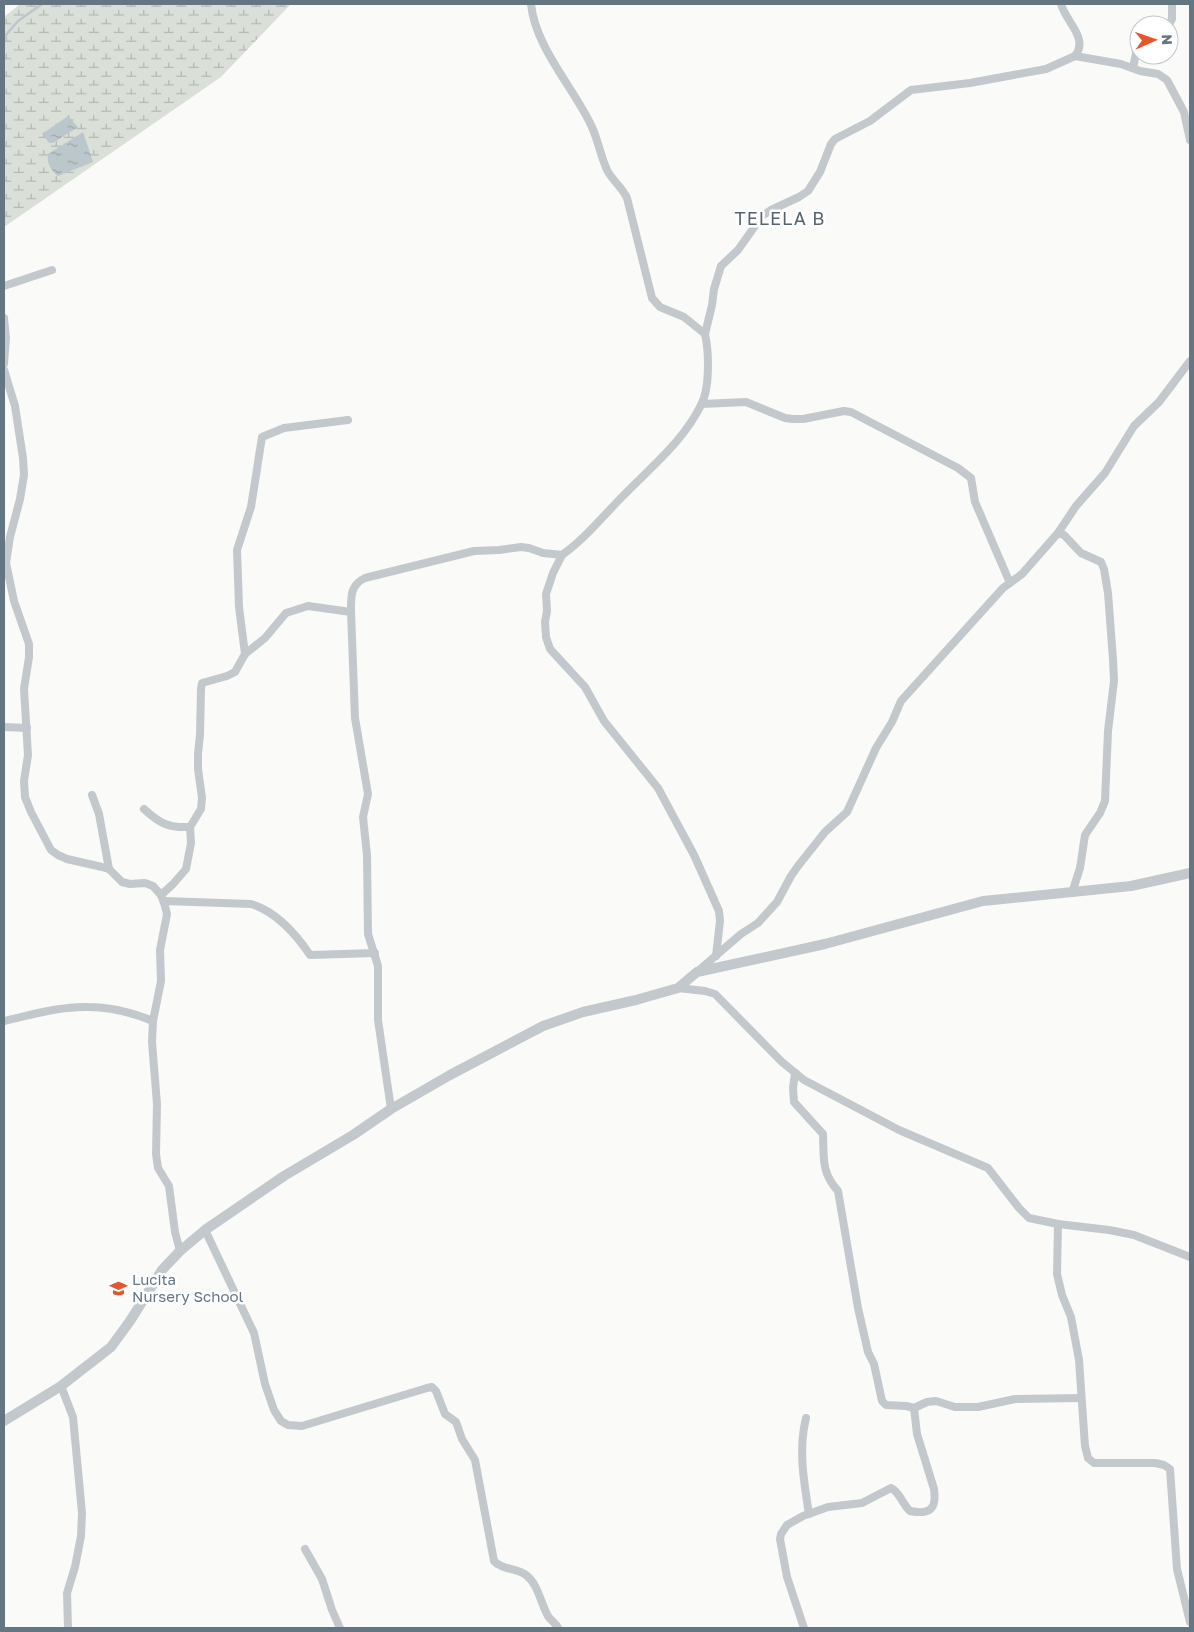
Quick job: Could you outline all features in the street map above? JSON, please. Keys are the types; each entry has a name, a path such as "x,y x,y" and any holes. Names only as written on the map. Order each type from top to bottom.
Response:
{"street":[{"path":"532,4 533,17 538,31 562,78 590,122 608,172 619,184 627,198 652,298 660,307 684,317 704,334 707,343 707,371 702,404 686,428 656,464 574,547 562,555 546,594 547,612 545,622 546,637 550,648 584,687 604,720 658,788 682,830 720,911 716,956"},
{"path":"704,334 721,266 738,250 762,216 799,197 808,190 820,172 831,144 835,139 870,121 911,90 970,83 1051,68 1075,56 1080,48 1080,42 1067,20 1061,4"},
{"path":"1075,56 1109,61 1140,71 1158,74 1167,80 1184,112 1190,140"},
{"path":"4,286 52,270"},
{"path":"4,318 6,338 4,364"},
{"path":"678,988 741,934 758,923 777,902 798,866 825,832 847,812 876,748 892,722 901,701 1010,583 1027,569 1058,533 1076,506 1105,473 1134,426 1160,402 1190,361"},
{"path":"4,370 15,406 24,475 6,563 14,602 29,644 24,689 28,755 24,780 25,798 52,850 67,859 102,866 122,882 130,884 145,883 153,886 162,898 167,914 160,950 161,981 153,1020 152,1042 157,1104 156,1154 158,1168 169,1186 175,1232 180,1251"},
{"path":"702,404 746,402 793,419 844,411 851,412 958,468 971,478 975,502 1010,583"},
{"path":"245,654 239,607 237,550 251,507 262,437 269,432 284,428 348,420"},
{"path":"1058,533 1064,535 1081,553 1101,562 1108,593 1114,681 1108,731 1105,801 1100,813 1084,836 1080,868 1072,893"},
{"path":"391,1109 378,1020 378,966 368,934 367,855 363,817 368,794 355,718 351,612 353,586 358,581 399,569 474,551 521,547 543,553 562,555"},
{"path":"162,898 186,869 191,843 190,828 200,809 202,798 198,754 202,683 227,676 234,672 245,654 265,638 283,615 294,609 308,606 351,612"},
{"path":"4,727 26,728"},
{"path":"92,795 99,814 108,870"},
{"path":"144,809 157,821 167,826 190,828"},
{"path":"697,972 826,944 983,901 1131,886 1190,873"},
{"path":"162,898 251,904 264,907 278,917 310,955 375,954"},
{"path":"4,1421 60,1386 111,1347 162,1270 180,1251 205,1230 284,1176 353,1135 391,1109 450,1075 544,1026 583,1012 678,988 715,994 782,1062 818,1088 899,1130 988,1168 1024,1214 1038,1221 1134,1235 1190,1258"},
{"path":"4,1021 55,1010 89,1007 129,1012 153,1020"},
{"path":"796,1073 793,1088 794,1102 823,1134 823,1164 830,1182 838,1191 842,1204 848,1255 858,1308 868,1352 874,1364 882,1401 886,1406 914,1408 927,1402 936,1401 955,1406 973,1407 1015,1399 1081,1398"},
{"path":"1058,1224 1057,1274 1062,1295 1071,1317 1079,1360 1085,1446 1088,1458 1092,1462 1104,1465 1155,1463 1170,1469 1175,1555 1190,1622"},
{"path":"205,1230 254,1333 268,1391 274,1410 281,1421 288,1425 302,1426 426,1388 434,1388 445,1414 456,1422 462,1439 474,1460 494,1561 501,1566 528,1576 534,1583 549,1619 558,1628"},
{"path":"60,1386 73,1417 82,1512 74,1567 66,1594 68,1628"},
{"path":"804,1628 787,1577 780,1540 781,1534 787,1525 828,1506 862,1503 891,1488 900,1495 905,1506 910,1510 923,1511 931,1509 934,1506 934,1489 917,1434 914,1408"},
{"path":"806,1418 802,1434 803,1476 809,1514"},
{"path":"305,1549 322,1578 340,1628"}],"green space":[{"path":"20,4 291,4 221,77 4,227 4,17"}],"water":[{"path":"68,116 78,127 53,143 49,143 42,134"},
{"path":"83,132 93,162 58,176 50,166 48,154"}],"waterway":[{"path":"4,37 18,21 42,4"}],"place":[{"name":"Lucita Nursery School","path":"118,1288"}],"district":[{"name":"TELELA B","path":"780,218"}]}
